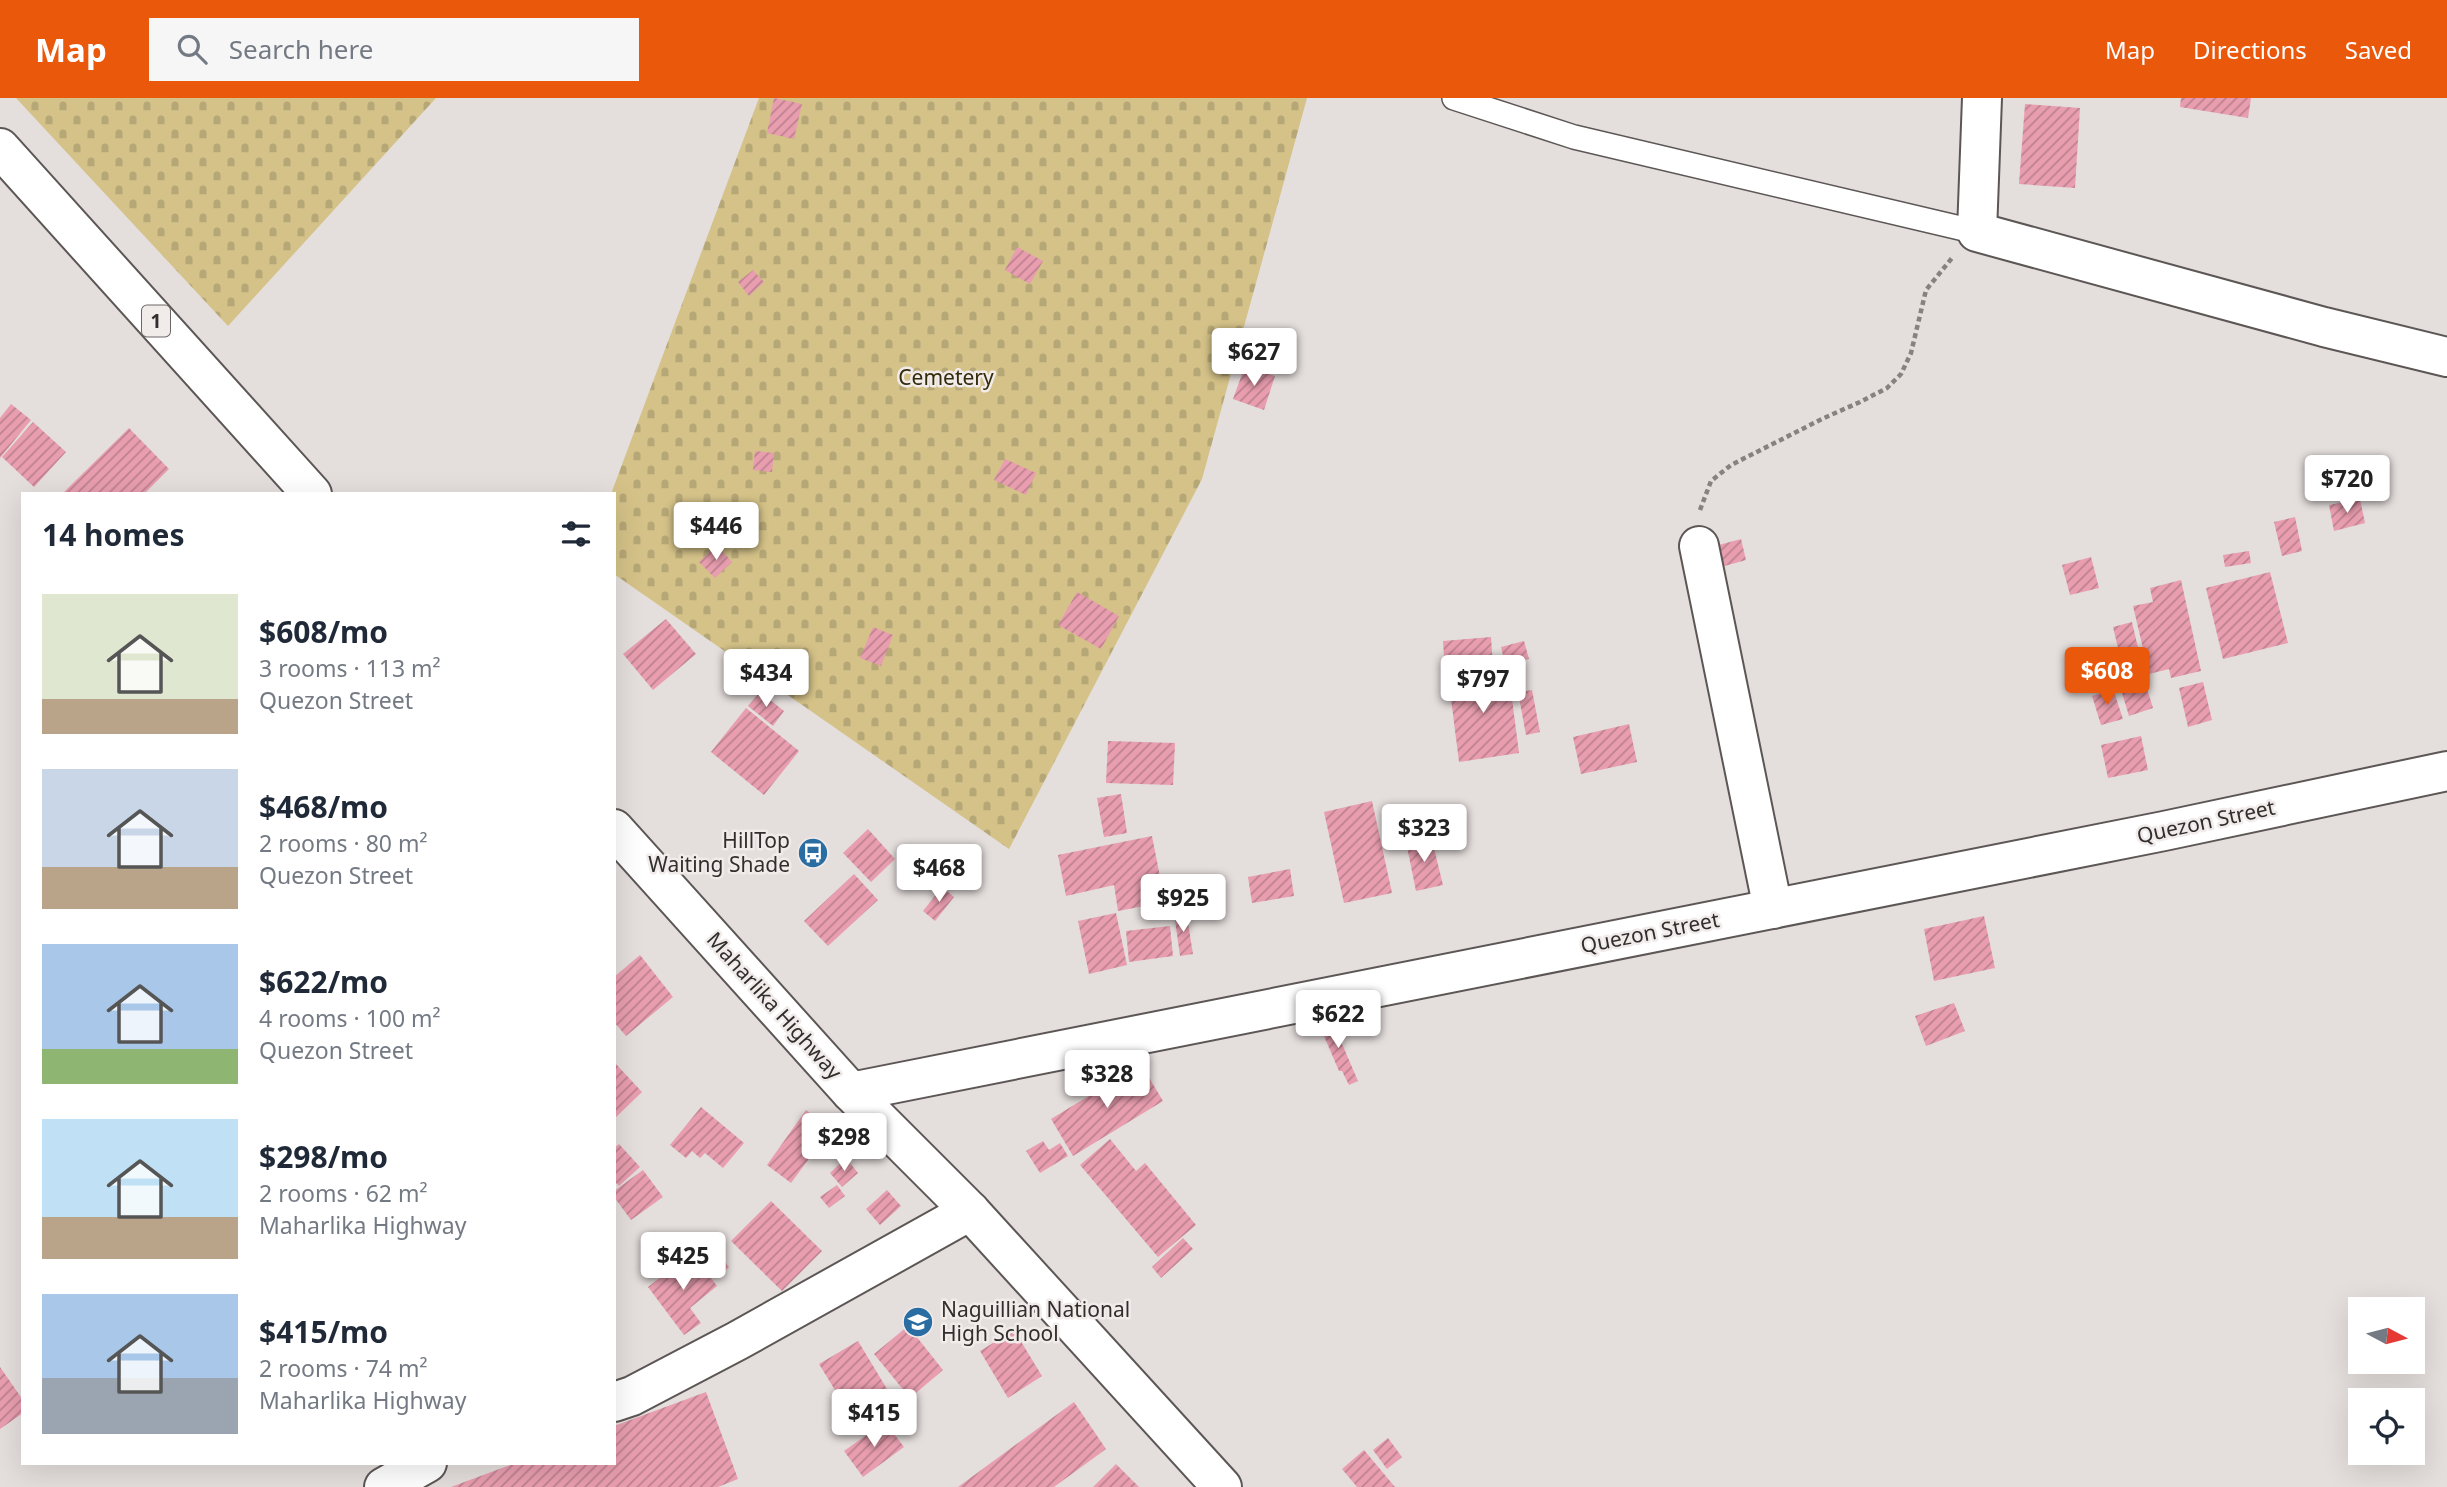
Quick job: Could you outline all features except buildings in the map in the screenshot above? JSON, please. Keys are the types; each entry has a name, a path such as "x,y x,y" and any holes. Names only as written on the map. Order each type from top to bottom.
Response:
{"main road":[{"path":"1982,98 1977,232 2324,327 2447,357"},
{"name":"1","path":"0,148 310,492"},
{"path":"1699,546 1773,909"},
{"name":"Quezon Street","path":"851,1092 2164,831 2447,771"},
{"name":"Maharlika Highway","path":"616,831 851,1092 970,1211 1222,1487"},
{"path":"616,1401 632,1396 737,1341 970,1211"},
{"path":"384,1487 423,1465"}],"lane":[{"path":"1454,98 1574,137 1977,232"}],"path":[{"path":"1699,546 1697,523 1711,481 1731,465 1887,388 1901,373 1911,352 1926,290 1939,272 1977,232"}],"green space":[{"path":"16,98 436,98 228,326"},
{"name":"Cemetery","path":"759,98 1307,98 1202,479 1009,849 616,575 616,492 612,492"}],"place":[{"name":"HillTop Waiting Shade","path":"813,853"},
{"name":"Naguillian National High School","path":"918,1322"}]}
